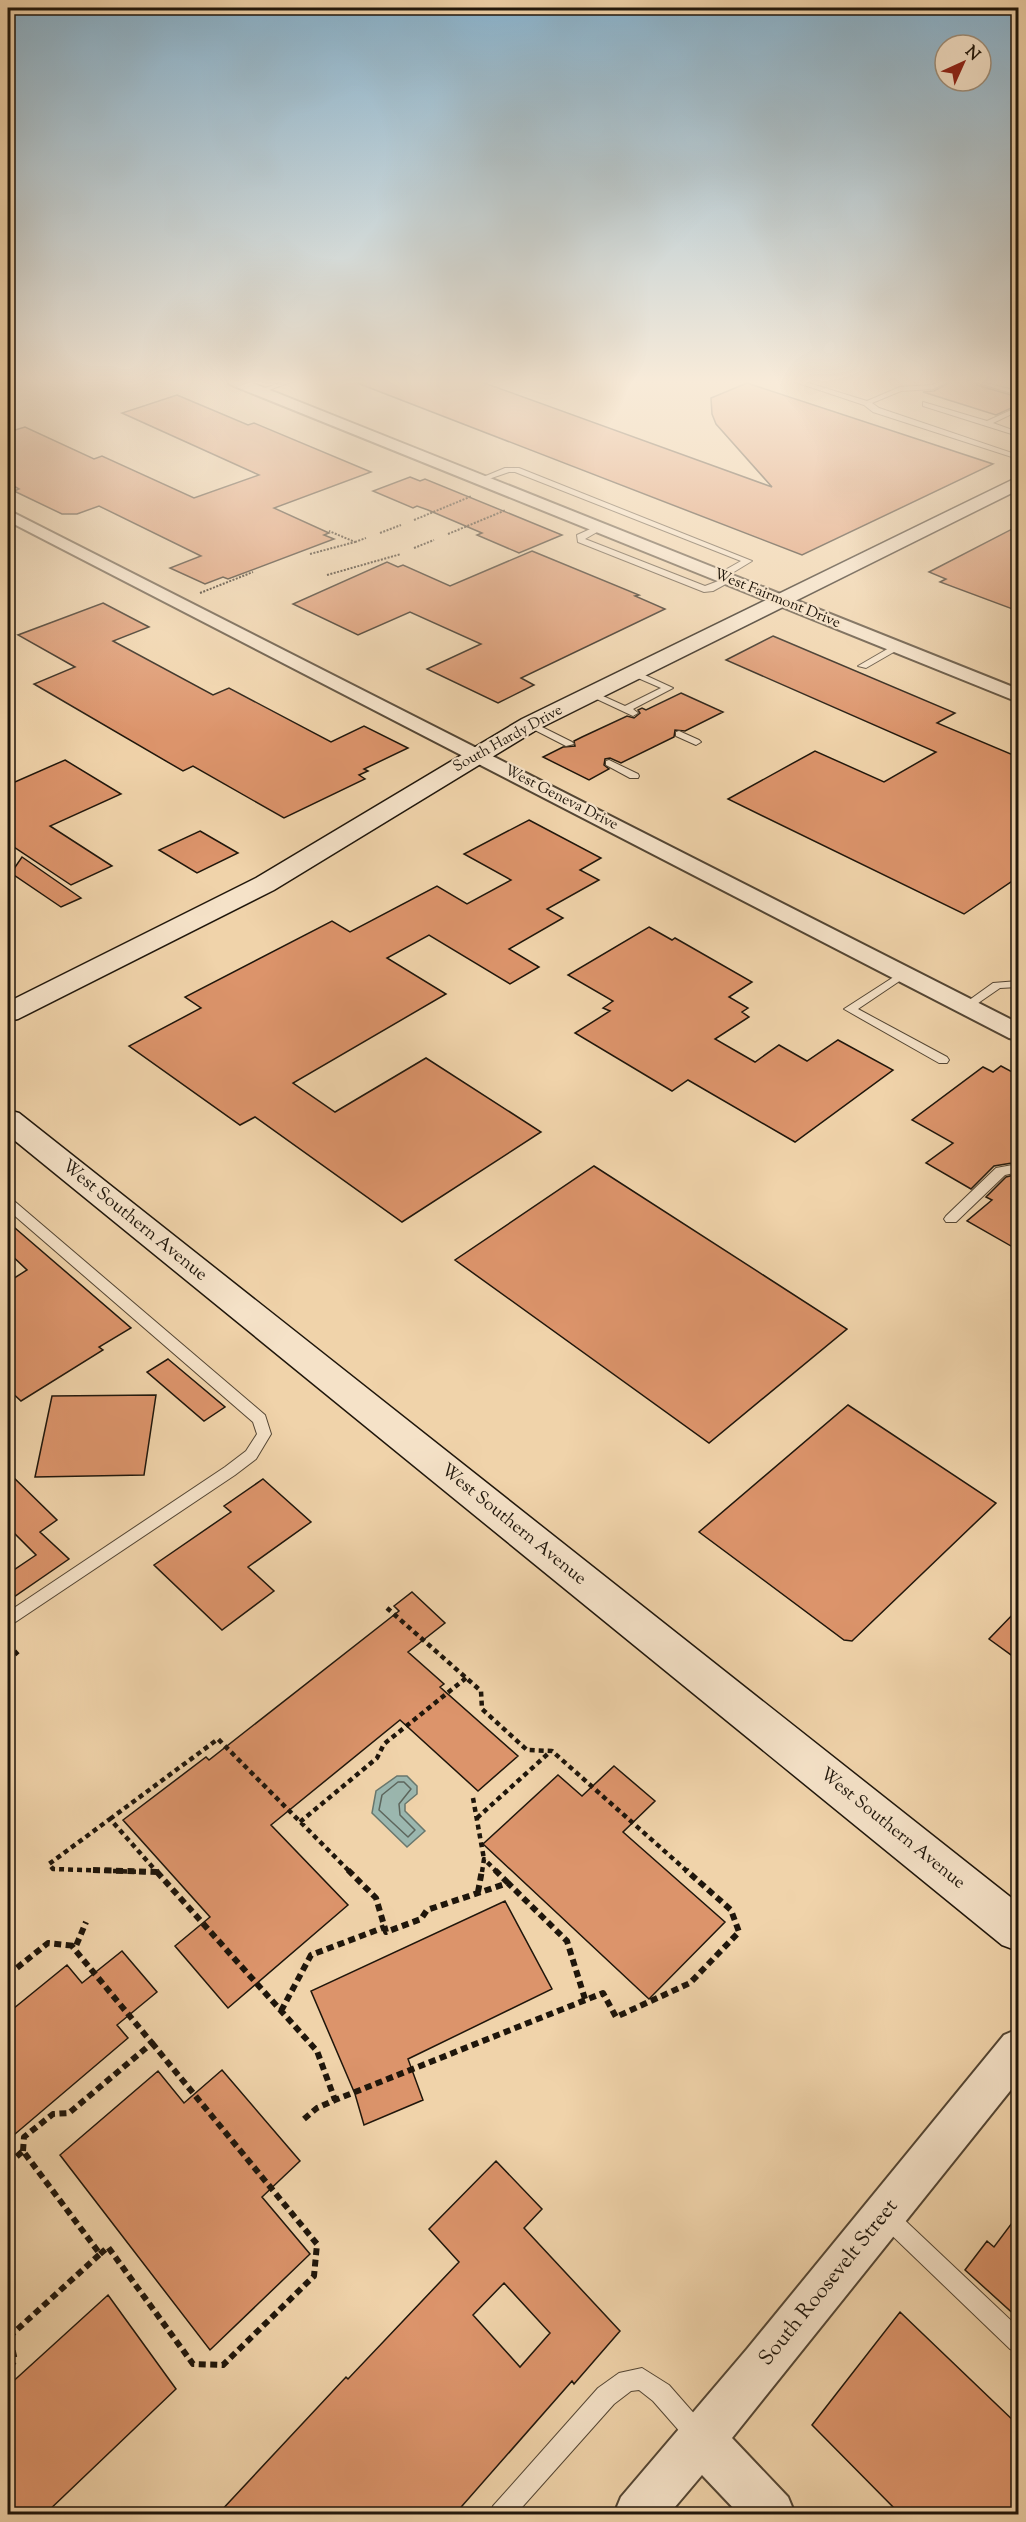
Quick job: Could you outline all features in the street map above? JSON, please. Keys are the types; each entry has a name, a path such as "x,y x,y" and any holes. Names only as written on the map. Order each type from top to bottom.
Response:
{"street":[{"name":"West Fairmont Drive","path":"509,499 600,528 1018,696"},
{"name":"South Hardy Drive","path":"8,1013 264,885 342,840 476,755 530,724 986,499"},
{"name":"West Geneva Drive","path":"8,515 1018,1033"},
{"name":"West Southern Avenue","path":"8,1120 1018,1929"},
{"name":"South Roosevelt Street","path":"638,2514 763,2365 1018,2049"},
{"path":"700,2438 771,2514"}],"lane":[{"path":"589,499 748,561 725,578"},
{"path":"863,666 896,647"},
{"path":"591,694 629,711 668,688 634,672"},
{"path":"530,724 569,744"},
{"path":"679,734 696,742"},
{"path":"609,763 634,776"},
{"path":"903,974 850,1009 943,1059"},
{"path":"967,1006 997,985 1018,984"},
{"path":"951,1220 1001,1171 1018,1168"},
{"path":"8,1203 261,1419 264,1434 251,1455 230,1471 8,1620"},
{"path":"884,2214 1018,2342"},
{"path":"501,2514 606,2396 627,2381 642,2379 661,2394 700,2438"}],"path":[{"path":"414,520 455,499"},
{"path":"448,534 507,510"},
{"path":"380,533 401,525"},
{"path":"329,531 355,542"},
{"path":"310,554 366,538"},
{"path":"414,548 434,540"},
{"path":"327,575 400,554"},
{"path":"194,596 253,572"},
{"path":"304,2119 317,2108 335,2100 603,1992 616,2017 690,1983 739,1932 731,1910 552,1750 527,1750 482,1709 481,1691 387,1608"},
{"path":"8,1647 10,1646 20,1657"},
{"path":"300,1822 377,1758 384,1744 466,1678"},
{"path":"158,1872 53,1869 49,1864 218,1739 376,1898 386,1932 422,1919 427,1910 507,1883"},
{"path":"477,1818 552,1750"},
{"path":"473,1798 484,1860 477,1893"},
{"path":"110,1819 317,2051 335,2100"},
{"path":"484,1860 567,1941 585,1999"},
{"path":"8,1975 48,1943 76,1946 86,1922"},
{"path":"281,2011 311,1955 385,1927"},
{"path":"10,2336 108,2247 193,2364 223,2364 314,2276 318,2244 70,1945"},
{"path":"100,2254 23,2151 24,2137 53,2114 69,2114 152,2043"},
{"path":"8,2164 23,2151"},
{"path":"8,2328 15,2361 8,2367"}],"water":[{"path":"397,1776 407,1776 417,1786 417,1794 405,1804 405,1811 425,1831 407,1847 372,1813 376,1791"}],"building":[{"path":"30,499 299,499 274,508 329,533 324,535 334,539 228,579 223,577 205,584 170,568 201,556 99,506 77,514 62,514"},
{"path":"391,499 473,499 562,535 519,553 477,535 482,533 428,510 417,506 413,508"},
{"path":"656,499 920,499 802,555"},
{"path":"1018,526 1018,611 940,582 946,579 929,572"},
{"path":"532,551 639,595 635,596 665,609 521,678 534,685 498,703 427,669 481,644 410,612 358,635 293,604 387,562 398,567 403,565 450,586"},
{"path":"103,603 149,627 113,641 213,695 229,688 331,742 364,726 408,748 364,769 368,771 359,775 365,779 284,818 193,766 183,771 34,684 75,667 18,635"},
{"path":"773,636 955,713 937,723 1018,757 1018,877 964,914 728,799 815,751 884,782 936,752 726,660"},
{"path":"681,693 723,712 685,731 675,730 674,737 621,763 610,758 605,759 604,765 609,769 589,780 543,757 563,747 575,746 574,741 582,737 627,716 634,718 640,713 638,710 642,708 646,710"},
{"path":"65,760 121,794 50,826 112,866 71,885 8,843 8,785"},
{"path":"529,820 601,858 580,870 599,880 547,909 563,918 509,949 539,967 510,984 429,935 387,958 446,994 293,1083 335,1112 426,1058 541,1132 402,1222 255,1117 240,1125 129,1046 201,1008 185,997 332,921 350,932 437,886 467,904 511,880 464,854"},
{"path":"200,831 238,853 197,873 159,850"},
{"path":"22,857 81,898 61,907 11,873"},
{"path":"649,927 672,940 675,938 752,982 729,997 748,1008 742,1012 749,1017 715,1039 755,1062 779,1045 807,1061 838,1040 893,1070 795,1142 688,1080 672,1091 575,1033 610,1011 603,1008 613,1001 568,975"},
{"path":"1001,1066 1018,1075 1018,1162 994,1166 971,1189 926,1163 953,1143 912,1120 983,1067 993,1072"},
{"path":"594,1166 847,1329 709,1443 455,1260"},
{"path":"1018,1174 1018,1250 967,1221 992,1200 986,1197 1006,1177"},
{"path":"8,1222 131,1328 99,1347 103,1350 21,1401 8,1389 8,1282 27,1270 8,1252"},
{"path":"168,1359 225,1407 204,1421 147,1372"},
{"path":"156,1395 144,1475 35,1477 52,1396"},
{"path":"848,1405 996,1503 852,1641 844,1640 699,1532"},
{"path":"8,1472 57,1520 40,1532 69,1559 8,1601 8,1574 36,1555 8,1527"},
{"path":"263,1479 311,1522 248,1567 274,1591 222,1630 154,1565 231,1512 224,1506"},
{"path":"412,1592 445,1623 408,1652 444,1684 440,1687 518,1756 478,1791 400,1720 271,1825 348,1905 228,2008 175,1946 210,1917 123,1820 206,1757 209,1760 399,1611 394,1606"},
{"path":"1018,1609 1018,1660 989,1639"},
{"path":"614,1766 655,1801 623,1832 725,1922 649,1999 483,1844 558,1775 582,1796"},
{"path":"505,1901 552,1989 408,2059 423,2100 364,2125 355,2094 311,1991"},
{"path":"122,1951 157,1992 117,2025 128,2038 8,2140 8,2013 67,1965 82,1983"},
{"path":"222,2070 300,2161 262,2197 310,2254 210,2350 60,2155 158,2071 184,2103"},
{"path":"496,2161 542,2209 524,2228 620,2331 574,2384 572,2381 455,2514 218,2514 346,2377 348,2379 459,2262 429,2229","holes":["504,2283 550,2333 520,2367 473,2315"]},
{"path":"1018,2215 1018,2318 965,2270 987,2241 994,2247"},
{"path":"108,2295 176,2389 45,2514 8,2514 8,2386"},
{"path":"900,2312 1018,2425 1018,2514 900,2514 812,2425"}]}
